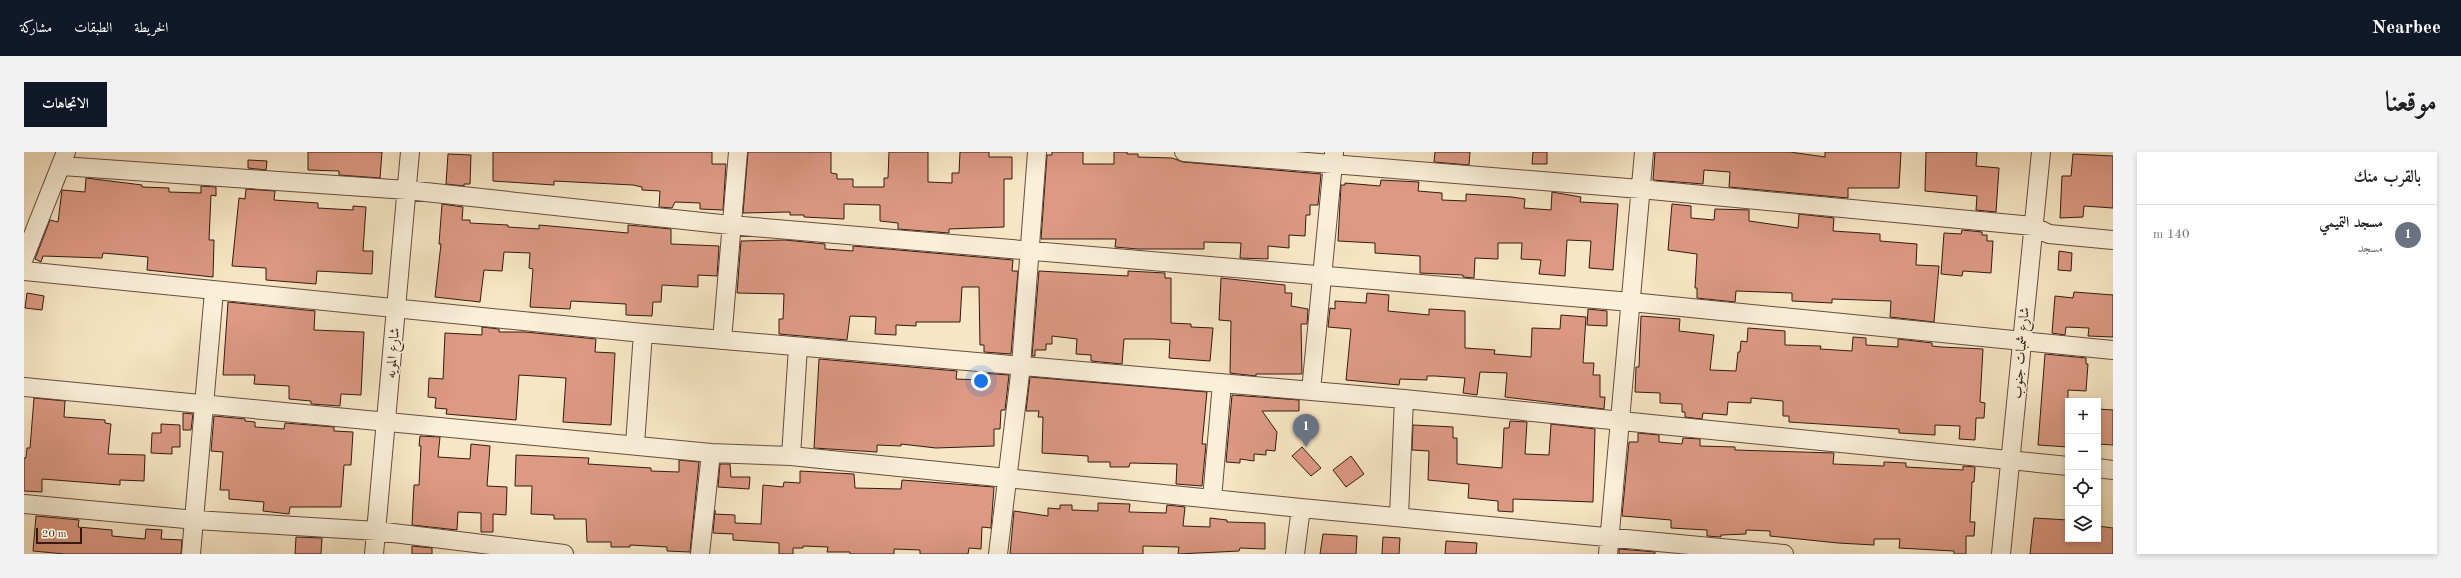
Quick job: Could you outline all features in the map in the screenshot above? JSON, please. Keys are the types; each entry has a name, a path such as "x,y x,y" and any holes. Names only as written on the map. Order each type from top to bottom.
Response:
{"street":[{"name":"شارع المويه","path":"374,554 388,421 410,152"},
{"path":"722,340 730,225 738,152"},
{"path":"998,554 1021,366 1032,251 1037,152"},
{"path":"1184,152 1334,158 2032,226 2050,234 2113,240"},
{"path":"1608,546 1644,152"},
{"name":"شارع شمبات جنوب","path":"2001,554 2012,461 2032,226 2041,152"},
{"path":"1311,391 1324,275 1334,158"},
{"path":"24,258 64,159 407,190 730,225 1631,302 2113,350"},
{"path":"24,271 643,333 1404,399 1619,422 2065,466"},
{"path":"191,554 196,520 214,291"},
{"path":"635,444 643,333"},
{"path":"791,456 798,347"},
{"path":"1212,499 1222,383"},
{"path":"24,387 635,444 711,453 791,456 1007,476 1212,499 1399,516 1608,546 1784,554"},
{"path":"1399,516 1404,399"},
{"path":"700,554 711,453"},
{"path":"2101,468 2113,470"},
{"path":"24,504 196,520 377,531 564,554"},
{"path":"1295,554 1301,508"}],"building":[{"path":"308,152 382,152 380,178 339,175 339,171 308,170"},
{"path":"493,152 712,152 712,164 726,164 723,210 700,209 700,203 675,202 672,208 659,207 660,191 642,190 642,187 633,185 554,181 554,185 493,181"},
{"path":"748,152 831,152 831,173 837,174 837,179 853,179 853,187 884,187 884,178 888,178 889,152 928,152 928,182 952,183 952,173 959,173 960,152 989,152 989,157 1012,157 1012,179 1004,179 1004,227 949,229 949,233 898,229 898,223 880,221 880,205 844,204 844,219 804,217 804,215 790,215 790,212 743,213"},
{"path":"1052,152 1083,152 1083,164 1114,164 1114,152 1127,152 1127,154 1138,154 1138,157 1172,158 1183,162 1321,174 1318,205 1310,205 1310,215 1306,215 1305,236 1289,235 1289,248 1268,246 1268,259 1240,258 1241,243 1204,242 1204,249 1138,249 1115,247 1116,239 1041,239 1047,155 1052,155"},
{"path":"1435,152 1470,152 1469,165 1434,162"},
{"path":"1533,152 1547,152 1547,164 1532,164"},
{"path":"1655,152 1790,152 1825,157 1825,152 1901,152 1899,188 1848,188 1848,198 1729,187 1730,172 1704,170 1703,184 1653,180"},
{"path":"1926,152 1977,152 1976,166 1999,168 1996,212 1976,210 1977,196 1925,191"},
{"path":"448,154 471,155 470,184 464,184 464,186 446,184"},
{"path":"2073,154 2113,156 2113,208 2084,206 2083,217 2060,218 2062,176 2071,176"},
{"path":"248,160 267,161 266,170 248,168"},
{"path":"86,178 142,185 142,187 169,188 169,192 201,193 201,186 216,187 216,196 211,195 209,240 214,240 213,277 147,270 148,257 103,253 102,258 43,256 41,262 35,259 50,220 58,222 62,190 85,192"},
{"path":"1381,180 1419,182 1418,191 1442,193 1442,200 1466,201 1466,194 1512,197 1525,199 1524,208 1551,210 1552,192 1581,197 1580,202 1618,204 1613,270 1589,268 1591,241 1567,240 1565,276 1539,274 1541,260 1521,259 1522,243 1498,243 1498,259 1475,258 1474,278 1463,277 1463,275 1420,273 1420,256 1375,253 1375,243 1338,241 1341,185 1345,185 1345,183 1380,186"},
{"path":"246,189 275,191 274,200 318,203 318,208 353,210 353,206 366,207 363,251 373,251 372,274 317,271 316,284 266,280 266,268 232,266 239,198 245,199"},
{"path":"442,204 463,207 462,220 470,220 470,223 508,225 508,227 539,229 539,225 628,233 628,225 671,229 671,244 719,246 717,276 698,275 698,287 662,285 661,302 653,302 652,316 626,315 626,304 571,301 570,309 530,307 533,269 529,268 530,253 504,252 502,271 484,270 480,302 435,297 441,244 439,244"},
{"path":"1672,204 1691,206 1691,218 1714,220 1715,209 1749,210 1749,221 1798,228 1799,214 1834,218 1833,231 1880,234 1880,241 1917,244 1916,265 1939,266 1934,322 1890,317 1891,301 1832,299 1832,303 1792,301 1792,293 1736,291 1735,302 1697,298 1697,288 1695,288 1697,254 1668,250"},
{"path":"1962,230 1982,232 1982,235 1987,235 1987,241 1993,241 1991,273 1963,271 1962,276 1941,274 1944,233 1961,234"},
{"path":"785,240 825,244 825,249 853,251 853,246 1013,260 1012,271 1018,271 1011,354 984,352 984,345 980,345 979,287 962,287 960,322 916,322 916,326 896,325 896,335 875,334 876,317 850,316 847,340 779,334 779,319 783,319 784,294 737,293 741,241"},
{"path":"2059,251 2072,253 2071,271 2058,270"},
{"path":"1039,271 1128,276 1128,271 1165,273 1165,278 1171,278 1171,323 1191,324 1191,327 1213,328 1210,361 1169,358 1170,340 1124,339 1122,364 1091,361 1091,355 1076,354 1077,339 1052,336 1052,344 1046,344 1046,350 1035,350 1035,356 1032,356"},
{"path":"1221,278 1285,285 1285,293 1292,293 1291,306 1308,309 1307,324 1301,324 1302,374 1256,374 1256,376 1230,373 1231,321 1219,320"},
{"path":"2074,292 2113,295 2113,337 2088,336 2089,328 2066,327 2065,335 2052,333 2055,296 2073,298"},
{"path":"27,293 44,296 42,310 25,308"},
{"path":"1367,293 1389,295 1388,311 1429,315 1429,309 1465,311 1465,348 1495,350 1494,354 1531,357 1532,328 1560,329 1561,315 1586,317 1583,363 1594,363 1593,375 1600,375 1600,397 1605,397 1604,409 1505,397 1507,373 1480,372 1477,395 1463,393 1465,378 1427,376 1427,380 1400,379 1399,385 1346,380 1351,329 1328,327 1330,308 1335,309 1335,301 1366,303"},
{"path":"228,302 315,311 314,330 364,332 361,395 341,394 340,406 311,404 311,401 289,399 289,386 254,384 255,375 223,375"},
{"path":"1588,309 1607,311 1607,326 1587,325"},
{"path":"1641,316 1680,319 1679,331 1714,335 1710,370 1736,371 1741,341 1747,342 1748,328 1785,331 1785,345 1821,346 1820,349 1852,351 1853,337 1866,338 1866,345 1898,347 1898,339 1932,343 1932,346 1983,349 1980,402 1985,403 1984,418 1976,418 1975,440 1959,439 1960,426 1935,425 1935,435 1899,433 1899,429 1789,422 1789,416 1783,416 1783,401 1751,398 1751,403 1728,402 1727,415 1703,413 1702,419 1685,417 1685,412 1682,412 1682,404 1660,403 1660,393 1635,392 1636,367 1639,367"},
{"path":"482,327 499,329 499,332 525,332 596,339 595,352 615,353 611,425 563,422 566,378 519,375 516,420 446,414 447,409 435,408 436,398 428,397 429,378 443,379 445,333 482,335"},
{"path":"2045,354 2086,358 2086,364 2088,364 2086,391 2068,390 2068,398 2065,398 2065,447 2038,445"},
{"path":"819,359 957,371 956,379 980,380 980,373 1009,375 1005,410 1001,410 1000,429 994,429 994,446 936,448 901,444 901,446 877,445 877,452 814,448"},
{"path":"1030,377 1207,392 1202,444 1206,444 1202,486 1176,484 1177,464 1130,463 1129,467 1110,467 1110,462 1088,462 1088,456 1042,453 1043,417 1038,417 1039,411 1026,411"},
{"path":"1232,395 1299,400 1299,411 1262,411 1277,432 1275,451 1266,450 1266,455 1254,454 1254,461 1240,459 1240,463 1226,462"},
{"path":"34,398 65,401 64,417 105,420 105,423 111,424 108,454 145,455 144,481 120,480 120,485 42,479 42,492 24,491 24,458 26,458 27,448 30,448"},
{"path":"2101,409 2113,410 2113,445 2101,444"},
{"path":"183,413 193,414 191,430 183,430"},
{"path":"214,416 245,419 245,421 255,422 255,427 284,429 285,423 334,427 334,431 353,432 351,465 344,465 341,507 290,507 289,514 263,511 264,502 229,499 229,490 220,490 223,452 211,451"},
{"path":"1510,421 1527,422 1525,454 1549,455 1551,424 1595,429 1593,502 1513,499 1513,512 1498,511 1498,501 1468,498 1469,484 1428,480 1429,451 1412,450 1413,425 1453,427 1453,438 1457,438 1457,464 1502,468 1504,428 1509,428"},
{"path":"161,424 180,425 180,447 172,447 172,454 151,453 152,433 161,433"},
{"path":"1638,433 1659,435 1659,442 1682,444 1683,438 1700,439 1700,446 1735,447 1735,450 1834,453 1833,464 1884,466 1884,462 1906,463 1906,467 1963,470 1963,466 1975,467 1974,482 1972,482 1970,522 1975,522 1974,536 1966,536 1966,554 1954,554 1954,551 1899,548 1900,539 1874,539 1874,545 1838,543 1770,536 1770,531 1746,530 1746,534 1721,535 1721,537 1707,536 1707,530 1671,528 1671,520 1622,516 1629,442 1638,442"},
{"path":"420,436 440,437 438,457 470,459 471,444 490,446 487,486 507,487 506,515 493,514 493,532 481,532 481,513 458,512 457,530 412,525 414,485 419,485 421,446 419,446"},
{"path":"1302,447 1321,468 1311,476 1292,456"},
{"path":"516,455 589,458 588,464 651,468 651,471 679,472 679,460 699,462 690,552 667,551 667,547 630,545 630,547 611,547 611,542 587,542 586,519 554,519 554,515 531,514 532,486 515,486"},
{"path":"1351,456 1364,474 1346,487 1333,470"},
{"path":"720,464 730,464 731,477 750,477 749,489 718,487"},
{"path":"800,471 854,474 855,488 901,489 902,480 994,487 991,528 982,527 981,549 969,548 968,554 920,554 920,550 894,549 894,554 850,554 850,552 827,552 828,547 803,546 803,548 793,548 793,554 779,554 779,543 733,540 733,534 713,533 715,510 715,514 735,515 735,523 761,524 763,485 783,487 784,482 800,483"},
{"path":"1098,503 1130,504 1129,512 1166,513 1167,505 1185,507 1183,526 1210,527 1210,518 1227,520 1227,522 1265,523 1265,549 1240,548 1239,551 1178,554 1179,547 1143,546 1143,554 1010,554 1014,511 1048,516 1048,508 1060,509 1060,505 1072,505 1072,510 1098,511"},
{"path":"36,516 79,520 78,527 112,530 112,536 145,539 146,529 162,530 161,539 182,540 181,554 65,554 33,551"},
{"path":"2034,518 2065,520 2065,542 2101,542 2101,526 2113,528 2113,554 2030,554"},
{"path":"1323,534 1357,536 1356,554 1320,554"},
{"path":"296,537 322,538 321,554 295,554"},
{"path":"1383,537 1400,538 1399,554 1382,554"},
{"path":"1446,541 1477,543 1476,554 1445,554"},
{"path":"412,546 432,548 432,554 412,554"},
{"path":"1619,549 1655,552 1655,554 1619,554"}],"place":[{"name":"مسجد التميمي","path":"1306,447"}]}
